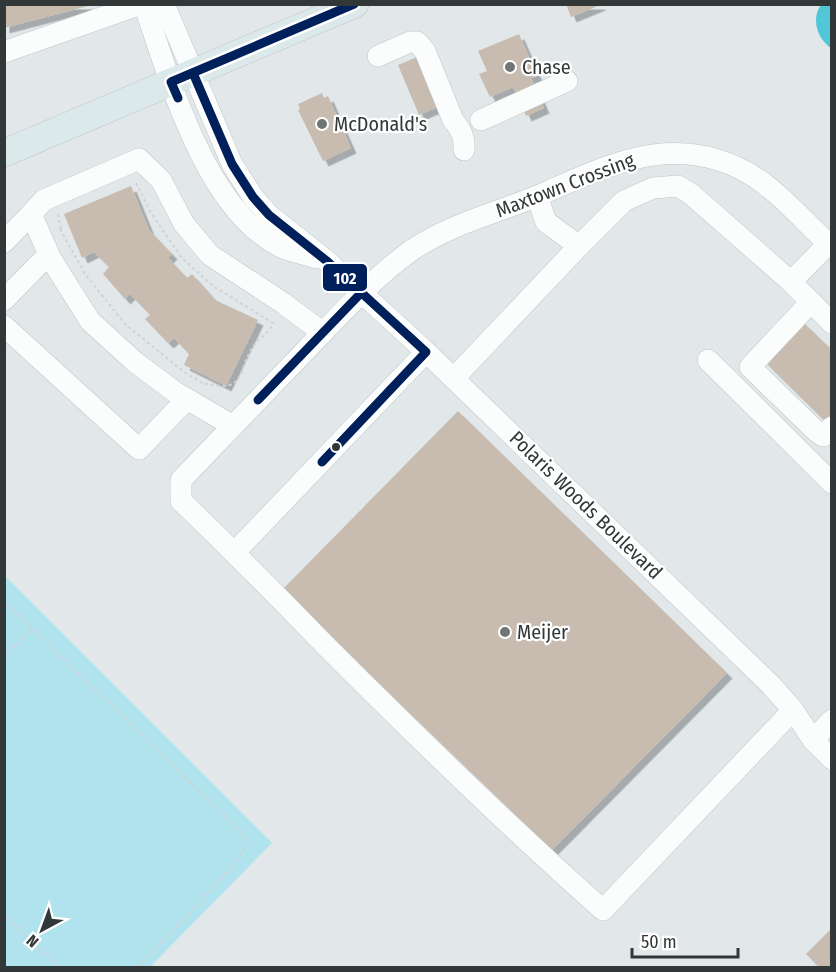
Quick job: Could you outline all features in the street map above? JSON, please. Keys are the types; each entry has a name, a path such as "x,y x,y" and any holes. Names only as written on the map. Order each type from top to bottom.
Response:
{"main road":[{"path":"4,153 355,4"}],"street":[{"path":"4,52 143,4 182,77"},
{"path":"169,8 182,77"},
{"path":"378,56 410,42 417,42 424,51 453,120 464,139 467,156"},
{"name":"Polaris Woods Boulevard","path":"182,77 207,169 226,199 252,226 281,247 328,261 362,292 766,680 794,710 813,740 831,759"},
{"path":"481,120 567,81"},
{"name":"Maxtown Crossing","path":"794,710 603,910 556,869 181,501 181,480 362,292 421,245 602,167 648,154 694,154 719,160 742,169 782,197 830,246"},
{"path":"4,242 44,200 139,159 161,180 184,224 210,255 323,333"},
{"path":"453,378 624,201 653,188 678,186 691,194 791,282 831,323"},
{"path":"537,196 546,222 579,246"},
{"path":"32,214 51,259 90,321 135,362 192,402 233,426"},
{"path":"791,282 830,246"},
{"path":"4,300 41,262 51,259"},
{"path":"798,450 824,429 750,367 811,302"},
{"path":"4,326 139,449 192,402"},
{"path":"235,552 426,352"},
{"path":"708,360 831,481"},
{"path":"813,740 831,720"}],"path":[{"path":"59,211 58,219 61,229 85,274 125,324 184,372 204,383 219,387 227,386 233,383 243,370 253,346 266,335 273,323 213,286 188,265 160,228 134,181"},
{"path":"42,238 61,229"},
{"path":"192,402 204,383"},
{"path":"4,601 244,837 244,849 237,861 136,968"},
{"path":"4,657 33,629"},
{"path":"4,914 59,968"}],"shaded area":[{"path":"4,575 272,843 150,967 5,967"}],"water":[{"path":"821,5 831,5 831,48 822,39 817,28 816,16"}],"building":[{"path":"4,4 92,4 92,5 4,28"},
{"path":"566,4 600,4 600,5 571,17"},
{"path":"519,34 537,76 531,78 544,108 526,116 513,87 490,97 479,74 487,71 478,51"},
{"path":"422,55 444,104 419,115 398,65"},
{"name":"McDonald's","path":"322,93 324,98 328,96 351,148 323,161 298,110 300,109 298,104"},
{"path":"131,186 149,230 172,254 168,258 187,278 192,274 215,300 258,320 226,386 184,365 189,354 174,338 168,343 145,319 150,315 130,294 125,299 103,274 109,267 94,252 82,258 64,214"},
{"path":"805,324 832,350 832,422 829,425 766,363"},
{"name":"Meijer","path":"458,411 727,673 552,850 282,590"},
{"path":"832,928 832,968 820,968 806,954"}],"transit line":[{"name":"102","path":"178,98 171,82 354,4"},
{"name":"102","path":"193,73 232,164 253,197 269,215 328,262 426,352 322,462"},
{"name":"102","path":"258,400 362,292"}],"place":[{"name":"Chase","path":"510,67"},
{"name":"McDonald's","path":"322,124"},
{"name":"Meijer","path":"505,632"}]}
